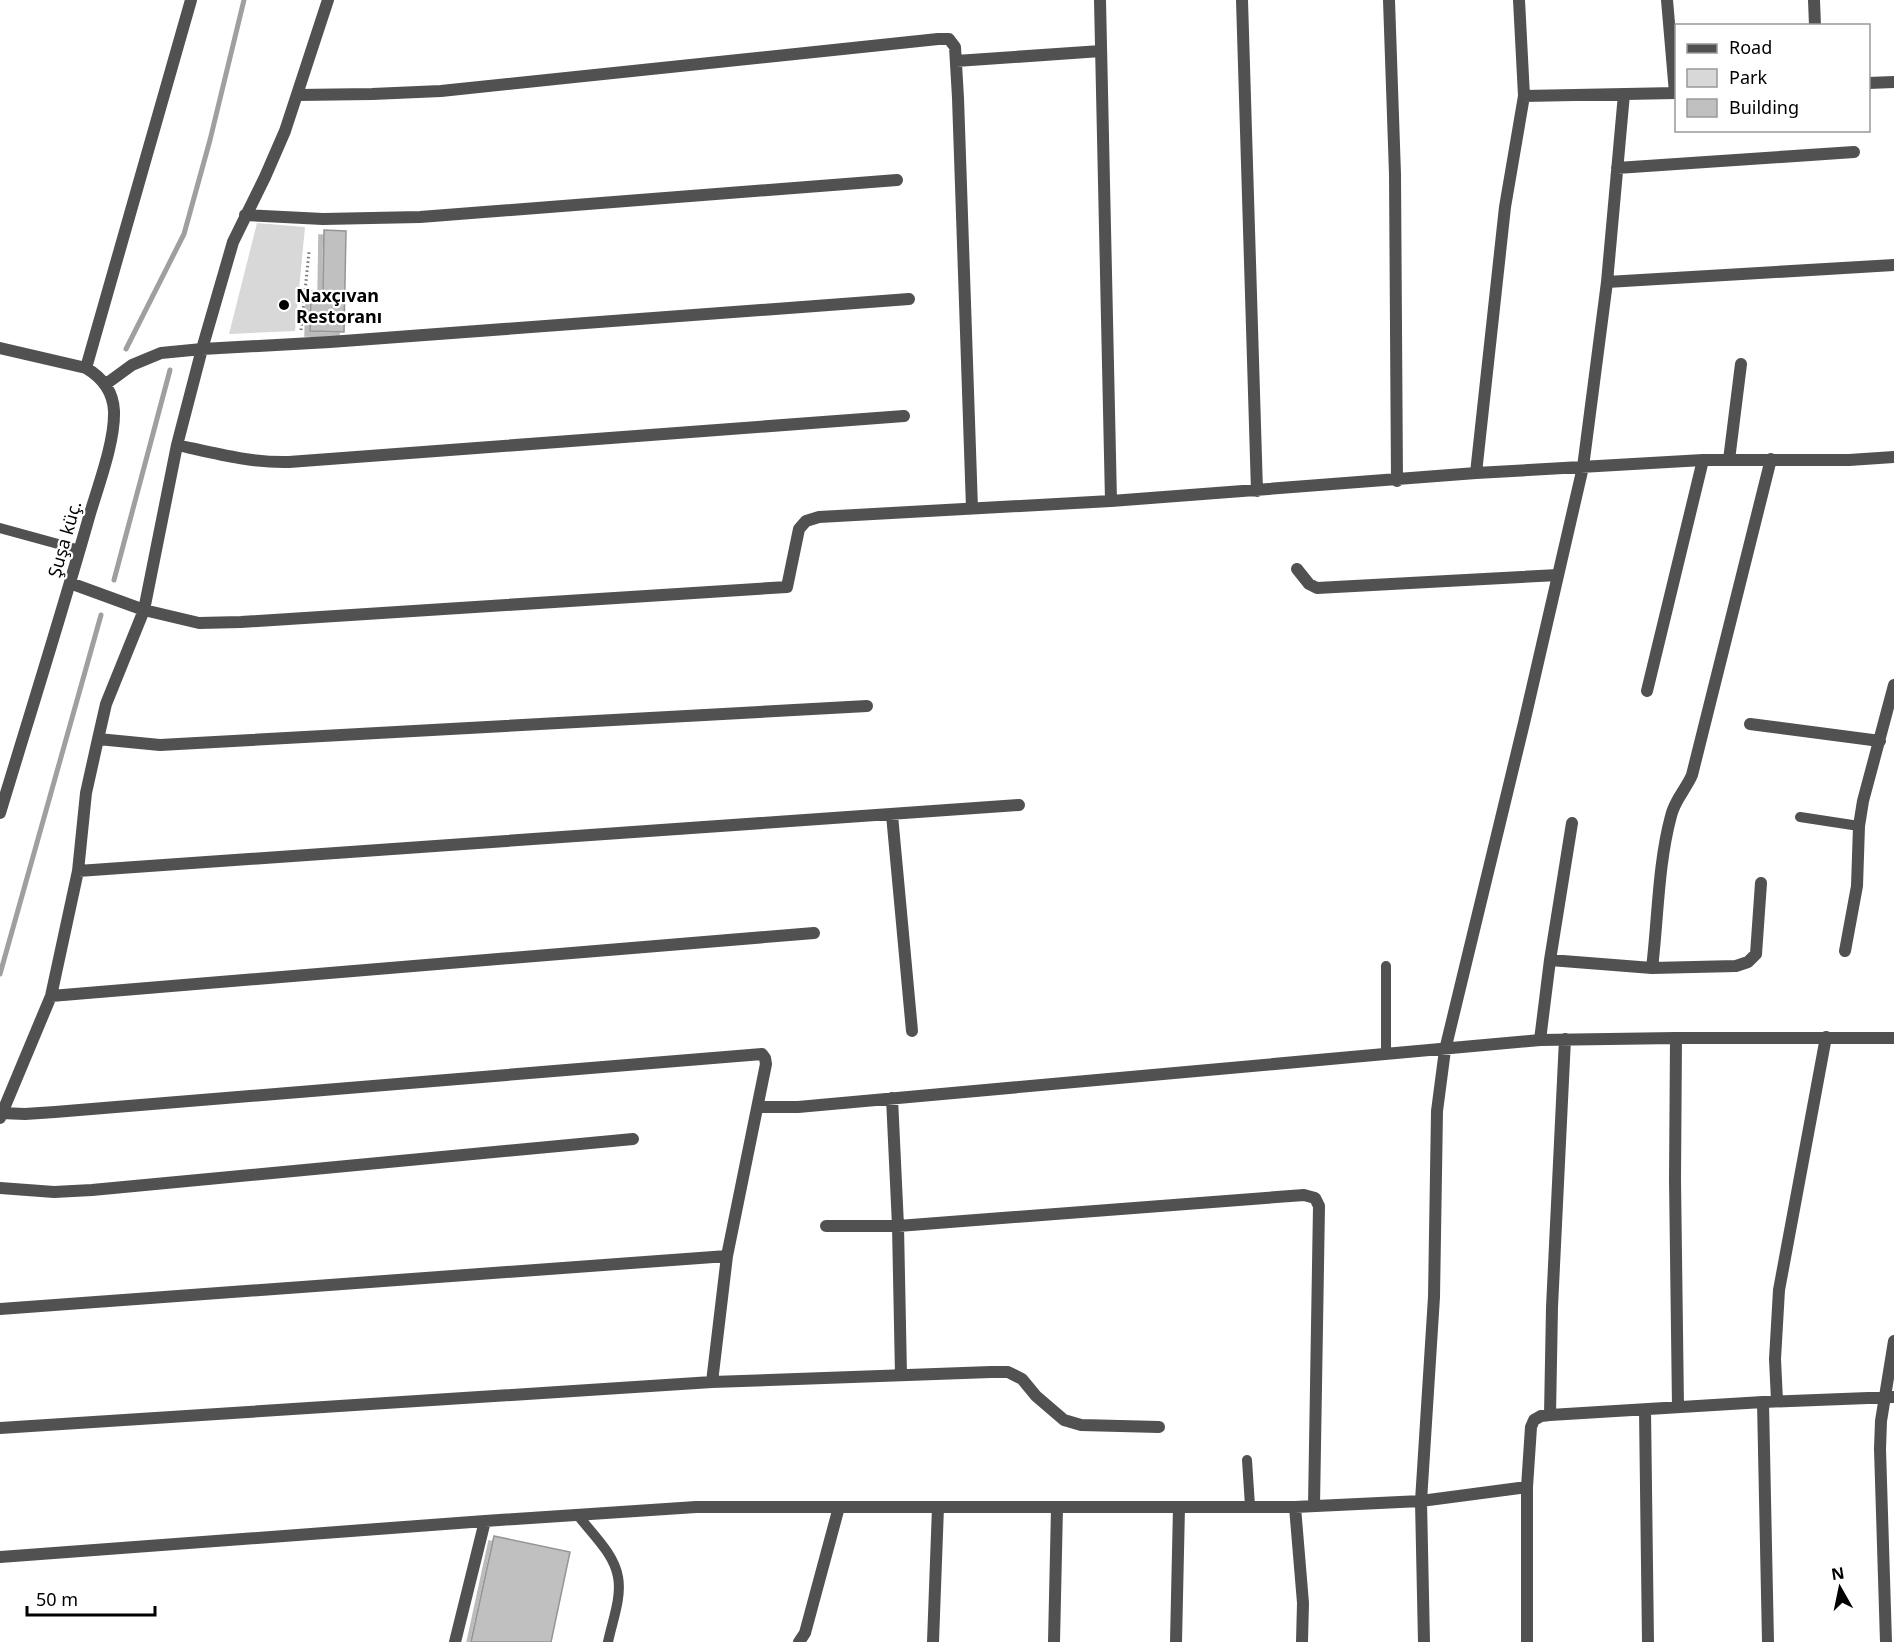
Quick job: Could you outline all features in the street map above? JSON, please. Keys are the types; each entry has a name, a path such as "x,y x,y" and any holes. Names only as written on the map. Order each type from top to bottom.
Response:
{"street":[{"path":"86,368 191,0"},
{"path":"328,0 285,131 232,242 177,445 144,610 106,704 86,793 78,871 51,996 1,1115 762,1054 766,1064 727,1256 712,1383"},
{"path":"1100,0 1111,501"},
{"path":"1242,0 1257,491"},
{"path":"1389,0 1395,174 1397,481"},
{"path":"1476,474 1504,207 1524,96 1519,0"},
{"path":"1667,0 1675,83"},
{"path":"1814,0 1815,24"},
{"path":"297,95 441,91 949,39 955,47 956,61 972,508"},
{"path":"956,61 1101,51"},
{"path":"1870,83 1894,82"},
{"path":"1524,96 1675,93"},
{"path":"1424,1642 1421,1501 1434,1286 1437,1111 1440,1076 1583,467 1607,282 1624,94"},
{"path":"1617,168 1854,152"},
{"path":"245,215 323,219 420,217 897,180"},
{"path":"1607,282 1894,265"},
{"path":"0,348 86,368 106,384 132,365 161,353 909,299"},
{"path":"1729,459 1740,364"},
{"name":"Şuşa küç.","path":"0,813 80,550 114,427 112,398 106,384"},
{"path":"177,445 268,463 904,416"},
{"path":"70,582 144,610 199,623 787,588 799,529 806,521 819,517 1111,501 1703,460 1849,460 1894,457"},
{"path":"1652,968 1664,854 1671,816 1674,805 1692,775 1771,459"},
{"path":"1647,691 1703,460"},
{"path":"1297,568 1309,584 1317,588 1558,575"},
{"path":"1845,951 1857,886 1859,826 1894,685"},
{"path":"98,739 160,745 867,706"},
{"path":"1750,724 1880,741"},
{"path":"78,871 1019,806"},
{"path":"892,816 912,1031"},
{"path":"1540,1040 1550,960 1572,824"},
{"path":"1550,960 1652,968 1736,966 1748,962 1756,954 1761,883"},
{"path":"51,996 814,933"},
{"path":"1777,1401 1775,1359 1779,1290 1826,1037"},
{"path":"1676,1038 1678,1407"},
{"path":"758,1107 798,1107 1540,1040 1894,1038"},
{"path":"1550,1415 1552,1307 1565,1039"},
{"path":"892,1098 902,1376"},
{"path":"0,1188 54,1192 92,1190 633,1139"},
{"path":"825,1226 898,1226 1304,1195 1315,1198 1319,1206 1314,1506"},
{"path":"0,1309 727,1256"},
{"path":"1886,1642 1880,1449 1890,1397 1894,1341"},
{"path":"0,1428 712,1383 1008,1372 1022,1378 1036,1396 1064,1420 1081,1425 1159,1427"},
{"path":"1527,1642 1527,1487 1531,1427 1534,1420 1550,1415 1777,1401 1890,1397"},
{"path":"1764,1402 1768,1642"},
{"path":"1645,1410 1648,1642"},
{"path":"0,1557 577,1514 696,1508 1295,1507 1421,1501 1527,1487"},
{"path":"799,1642 805,1633 839,1507"},
{"path":"933,1642 938,1507"},
{"path":"1176,1642 1179,1507"},
{"path":"1295,1507 1303,1604 1302,1642"},
{"path":"1054,1642 1057,1508"},
{"path":"454,1642 485,1521"}],"lane":[{"path":"0,528 80,550"},
{"path":"1800,817 1859,826"},
{"path":"1386,966 1386,1054"},
{"path":"1247,1460 1250,1506"},
{"path":"577,1514 600,1542 618,1576 618,1594 608,1642"}],"path":[{"path":"300,344 309,252"}],"green space":[{"path":"257,223 305,227 295,331 229,334"}],"building":[{"path":"324,230 346,231 344,332 310,331 311,291 323,291"},
{"path":"494,1536 570,1552 551,1642 471,1642"}],"waterway":[{"path":"126,349 184,234 210,140 244,0"},
{"path":"114,580 170,370"},
{"path":"0,974 101,615"}],"place":[{"name":"Naxçıvan Restoranı","path":"284,305"}]}
